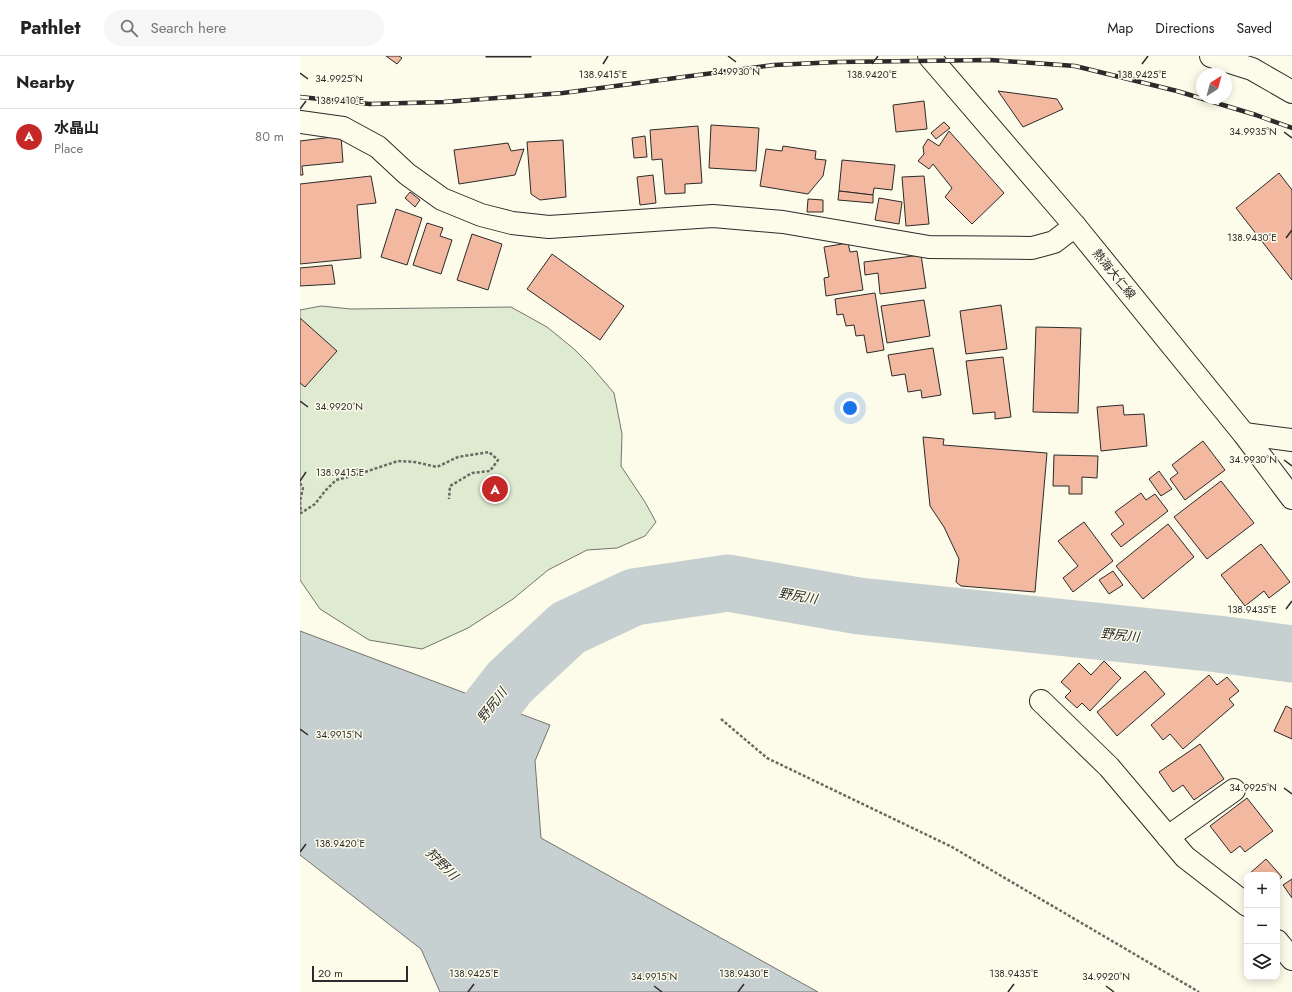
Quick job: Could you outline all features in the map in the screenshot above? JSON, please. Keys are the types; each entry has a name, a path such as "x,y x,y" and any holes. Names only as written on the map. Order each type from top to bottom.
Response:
{"street":[{"name":"熱海大仁線","path":"929,56 1075,226 1244,434 1292,498"},
{"path":"1211,56 1252,69 1292,92"},
{"path":"300,122 343,128 378,147 407,174 442,199 481,215 512,223 549,227 713,216 783,222 929,247 1032,248 1054,242 1075,226"},
{"path":"1244,434 1292,440"},
{"path":"1041,701 1108,767 1185,857 1244,904"},
{"path":"1168,837 1234,790"},
{"path":"1280,944 1292,959"}],"path":[{"path":"300,483 303,488 300,501 301,513 315,504 336,480 398,461 415,462 437,467 458,457 489,452 498,460 490,470 472,473 450,486 449,498"},
{"path":"721,719 767,758 952,847 1199,992"}],"green space":[{"path":"321,306 351,309 511,307 547,327 574,349 614,393 622,434 621,466 645,502 656,522 645,536 617,548 587,550 548,570 513,599 468,628 422,649 369,640 320,609 300,580 300,310"}],"water":[{"name":"狩野川","path":"300,631 550,725 535,761 541,838 818,992 440,992 421,949 300,855"}],"building":[{"path":"386,56 399,56 402,58 397,64"},
{"path":"531,56 531,57 486,57"},
{"path":"998,91 1057,99 1063,109 1023,127"},
{"path":"924,101 927,129 896,132 893,105"},
{"path":"944,122 950,128 936,139 931,133"},
{"path":"711,125 759,128 756,171 709,168"},
{"path":"698,126 702,183 685,184 685,193 665,194 662,159 652,160 650,130"},
{"path":"949,131 1004,193 972,224 945,197 952,188 933,164 929,169 918,161 924,154 923,147 928,139 939,146"},
{"path":"341,136 343,162 302,166 303,175 300,175 300,141"},
{"path":"645,136 647,157 634,158 632,138"},
{"path":"563,140 566,197 540,200 531,194 527,142"},
{"path":"508,143 511,151 524,149 515,175 459,184 454,150"},
{"path":"783,146 816,151 815,159 826,160 823,176 808,194 760,186 766,149 782,151"},
{"path":"842,160 895,165 892,190 874,188 873,195 839,191"},
{"path":"1279,173 1292,190 1292,280 1236,208"},
{"path":"653,175 656,203 640,205 637,177"},
{"path":"371,176 376,203 357,205 361,258 300,264 300,184"},
{"path":"924,176 929,224 906,226 902,177"},
{"path":"839,191 873,195 873,203 838,200"},
{"path":"410,192 420,200 415,207 405,198"},
{"path":"879,198 902,202 899,224 875,220"},
{"path":"808,199 823,200 823,212 807,212"},
{"path":"396,209 422,218 407,265 381,257"},
{"path":"427,223 443,228 440,236 452,240 441,274 413,265"},
{"path":"472,234 502,244 488,290 457,280"},
{"path":"848,243 850,252 857,251 863,290 826,296 824,278 829,277 824,247"},
{"path":"552,254 624,306 600,340 527,289"},
{"path":"921,255 926,288 880,294 878,273 865,275 864,262"},
{"path":"332,265 335,284 300,286 300,268"},
{"path":"875,293 884,350 867,353 864,335 856,336 854,325 846,326 843,314 837,315 835,299"},
{"path":"924,300 930,336 887,343 881,306"},
{"path":"1001,305 1007,349 966,354 960,311"},
{"path":"300,318 337,351 305,387 300,383"},
{"path":"1036,327 1081,328 1078,413 1033,412"},
{"path":"933,348 941,395 922,398 921,390 908,392 905,374 892,376 888,355"},
{"path":"1003,357 1011,417 995,419 995,412 973,414 966,361"},
{"path":"1123,405 1124,415 1144,414 1147,446 1101,451 1097,407"},
{"path":"923,437 944,439 943,445 1047,453 1035,592 961,586 956,582 959,559 944,527 930,506"},
{"path":"1203,441 1225,470 1185,500 1170,479 1178,473 1172,465"},
{"path":"1054,455 1098,456 1097,478 1082,477 1082,494 1069,494 1069,486 1053,486"},
{"path":"1159,471 1172,489 1161,496 1149,479"},
{"path":"1221,481 1254,523 1207,559 1174,517"},
{"path":"1141,493 1146,500 1155,494 1168,511 1121,547 1111,534 1124,524 1115,512"},
{"path":"1084,522 1113,561 1073,592 1063,578 1078,566 1058,541"},
{"path":"1168,524 1194,557 1143,599 1116,566"},
{"path":"1261,544 1290,582 1269,598 1264,591 1245,606 1221,575"},
{"path":"1113,571 1123,585 1109,594 1099,580"},
{"path":"1104,661 1121,678 1090,711 1082,703 1077,708 1065,697 1071,691 1061,682 1079,663 1091,675"},
{"path":"1145,671 1165,694 1117,736 1097,712"},
{"path":"1209,675 1217,685 1227,677 1239,691 1229,699 1234,705 1183,749 1170,734 1163,740 1151,725"},
{"path":"1286,706 1292,709 1292,739 1274,731"},
{"path":"1200,744 1224,779 1194,800 1183,785 1173,792 1159,772"},
{"path":"1247,798 1273,831 1245,852 1240,846 1231,853 1210,826"},
{"path":"1266,859 1278,872 1251,872"},
{"path":"1292,879 1292,898 1283,885"}],"waterway":[{"name":"野尻川","path":"444,766 510,682 568,628 634,597 728,583 859,606 1218,644 1292,654"}],"railway":[{"path":"300,97 370,104 444,102 563,93 774,65 838,62 990,60 1075,66 1177,91 1256,115 1292,128"}],"place":[{"name":"水晶山","path":"495,489"}]}
